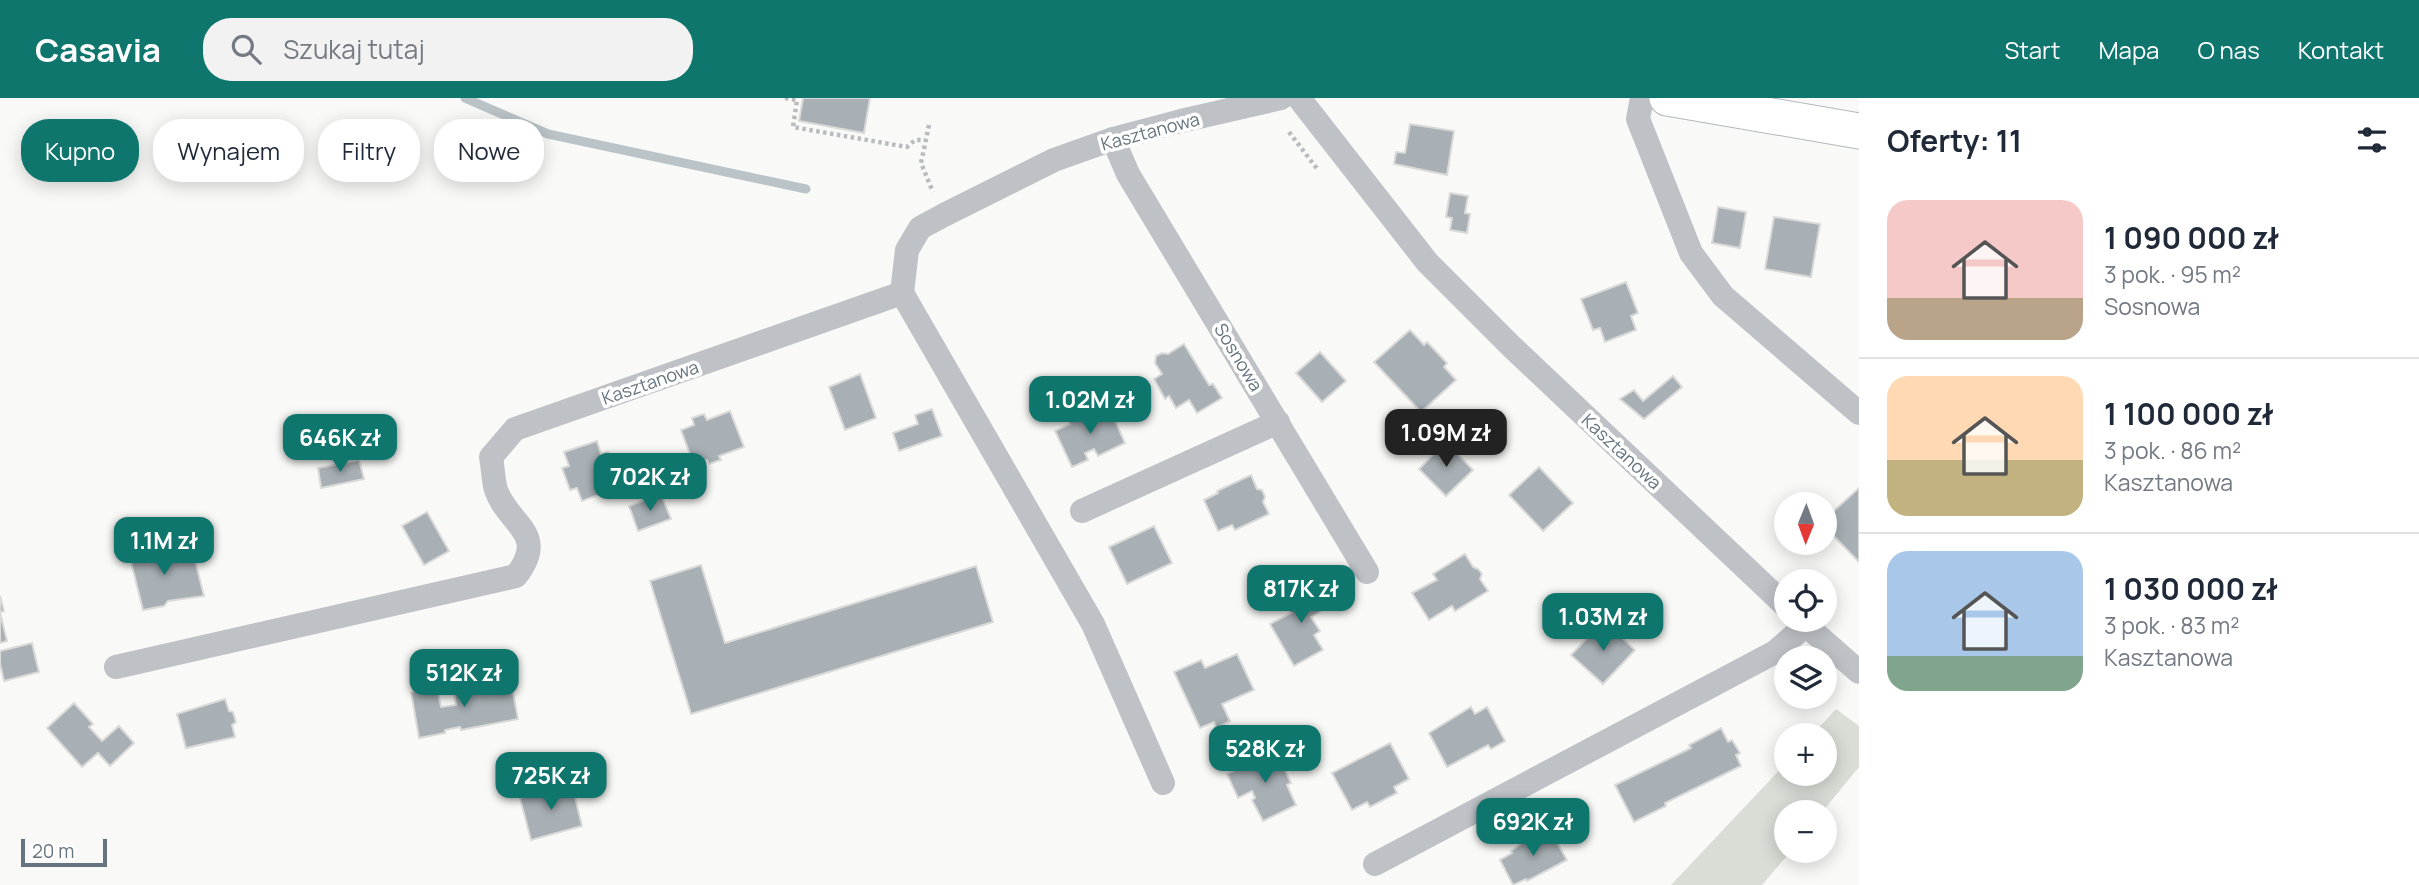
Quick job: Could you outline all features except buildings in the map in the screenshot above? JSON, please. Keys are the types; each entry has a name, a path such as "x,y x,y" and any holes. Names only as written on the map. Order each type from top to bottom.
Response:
{"street":[{"name":"Kasztanowa","path":"116,667 516,576 527,561 529,540 496,491 491,457 515,429 902,293 907,250 920,228 1054,160 1113,139 1281,98"},
{"name":"Kasztanowa","path":"1299,98 1427,262 1511,346 1774,595"},
{"path":"1642,98 1638,118 1691,253 1723,296 1859,413"},
{"path":"1667,98 1859,131"},
{"name":"Sosnowa","path":"1113,139 1128,174 1367,572"},
{"path":"902,293 1093,624 1163,783"},
{"path":"1082,511 1278,422"},
{"path":"1375,864 1775,652 1794,632"},
{"path":"1814,632 1859,672"}],"path":[{"path":"785,98 797,100 793,127 907,147 915,140 925,140"},
{"path":"929,125 921,163 937,202"}],"shaded area":[{"path":"1836,709 1859,726 1859,767 1832,800 1774,800 1774,863 1781,863 1762,885 1671,885 1774,776 1774,786 1837,786 1837,723 1823,723"}],"waterway":[{"path":"465,98 548,134 806,189"}]}
